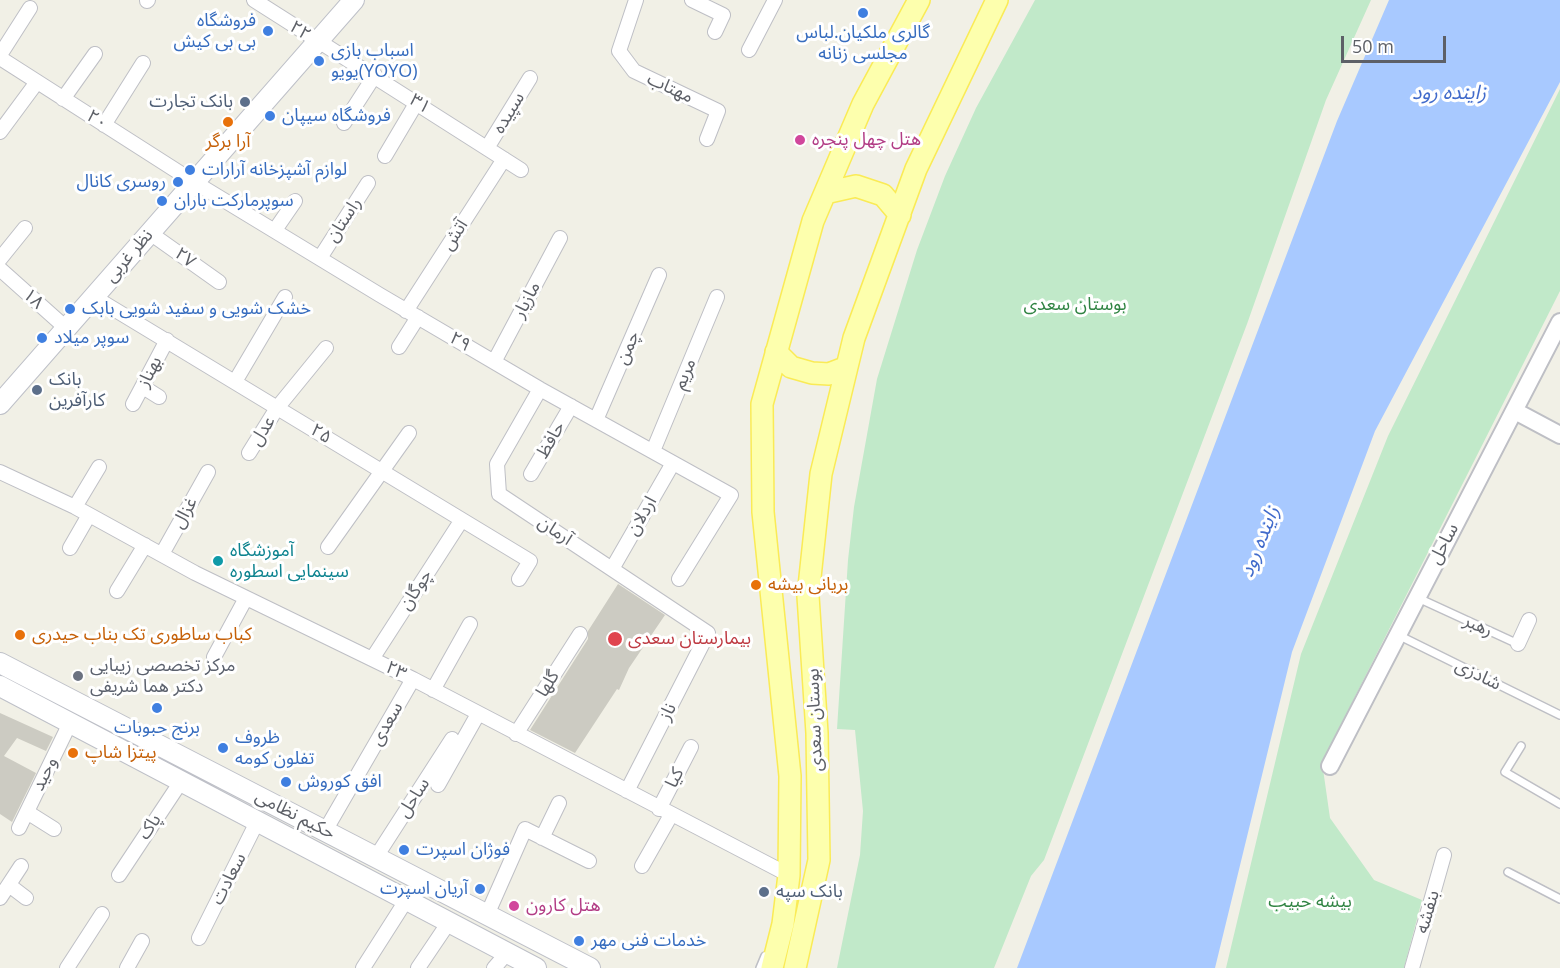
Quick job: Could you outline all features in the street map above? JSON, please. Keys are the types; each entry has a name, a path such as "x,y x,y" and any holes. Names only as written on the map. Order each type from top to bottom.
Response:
{"main road":[{"name":"نظر غربی","path":"0,404 354,0"},
{"name":"بوستان سعدی","path":"769,960 783,924 788,881 790,776 763,512 762,404 813,221 863,104 920,0"},
{"name":"بوستان سعدی","path":"795,968 819,860 817,733 808,596 821,474 854,338 916,169 997,0"},
{"path":"825,193 856,186 883,195 900,215"},
{"path":"776,352 791,367 812,374 829,374 847,367"},
{"name":"حکیم نظامی","path":"0,663 590,968"},
{"name":"حکیم نظامی","path":"0,686 449,921 501,961 536,968"}],"street":[{"name":"۲۲","path":"254,0 317,42"},
{"name":"مهتاب","path":"636,0 619,51 634,71 718,111 707,139"},
{"path":"692,0 723,15 715,32"},
{"path":"749,50 775,0"},
{"path":"0,57 30,8"},
{"name":"۳۱","path":"317,42 375,75 521,170"},
{"path":"63,99 95,54"},
{"name":"۲۰","path":"0,57 194,182"},
{"path":"104,125 143,63"},
{"path":"344,123 375,75"},
{"name":"سپیده","path":"488,148 530,78"},
{"path":"0,132 38,82"},
{"path":"385,156 417,102"},
{"name":"آتش","path":"399,347 412,314 504,159"},
{"name":"۲۹","path":"194,182 540,389 731,495 679,579"},
{"name":"راستان","path":"320,258 368,183"},
{"path":"275,230 295,201"},
{"path":"0,259 25,228"},
{"name":"۲۷","path":"150,232 219,282"},
{"name":"مازیار","path":"494,362 560,238"},
{"name":"۱۸","path":"0,269 66,328"},
{"name":"چمن","path":"596,420 659,275"},
{"name":"۲۵","path":"94,297 236,380 277,408 530,561 519,579"},
{"path":"236,380 285,297"},
{"name":"مریم","path":"652,452 717,297"},
{"name":"ساحل","path":"1330,766 1415,597 1560,322"},
{"name":"بهناز","path":"133,404 167,340"},
{"name":"عدل","path":"249,453 277,408 326,348"},
{"path":"143,387 159,397"},
{"name":"آرمان","path":"540,389 497,464 499,494 708,633"},
{"name":"حافظ","path":"531,474 571,406"},
{"path":"1515,411 1560,435"},
{"path":"328,547 410,432"},
{"name":"اردلان","path":"612,569 673,463"},
{"path":"75,507 99,467"},
{"name":"۲۳","path":"0,472 75,507 246,598 433,690 627,791 788,881"},
{"name":"غزال","path":"162,554 208,472"},
{"path":"70,548 89,515"},
{"name":"چوگان","path":"372,659 461,521"},
{"path":"117,591 145,545"},
{"path":"214,657 246,598"},
{"name":"رهبر","path":"1518,644 1529,620"},
{"path":"433,690 470,624"},
{"name":"گلها","path":"516,734 580,633"},
{"name":"ناز","path":"627,791 708,633"},
{"name":"سعدی","path":"325,831 413,680"},
{"path":"438,785 478,714"},
{"name":"وحید","path":"20,828 70,721"},
{"name":"ساحل","path":"376,857 452,739"},
{"name":"کیا","path":"642,866 691,747"},
{"name":"پاک","path":"119,874 182,780"},
{"path":"542,838 559,803"},
{"path":"27,812 54,829"},
{"name":"سعادت","path":"199,938 258,820"},
{"path":"487,915 525,829 588,861"},
{"name":"بنفشه","path":"1412,968 1444,855"},
{"path":"0,898 21,866"},
{"path":"9,885 26,897"},
{"path":"363,968 407,898"},
{"path":"68,968 102,914"},
{"path":"418,968 449,921"},
{"path":"130,967 142,941"}],"lane":[{"name":"رهبر","path":"1415,597 1518,644"},
{"name":"شادزی","path":"1396,634 1560,715"},
{"path":"1521,746 1505,772 1560,804"},
{"path":"1508,872 1560,899"},
{"path":"770,941 788,881"},
{"path":"760,968 769,960"}],"green space":[{"name":"بوستان سعدی","path":"1035,0 1371,0 1326,100 1247,324 1044,860 1031,876 994,968 837,968 860,855 863,811 855,730 837,729 848,560 854,507 877,379 917,250 945,176 976,108"},
{"name":"بیشه حبیب","path":"1560,89 1560,291 1322,762 1330,818 1374,880 1422,900 1404,968 1226,968 1301,654 1388,436"}],"water":[{"name":"زاینده رود","path":"1389,0 1560,0 1560,82 1375,431 1292,652 1215,968 1017,968 1337,121"}],"building":[{"name":"بیمارستان سعدی","path":"618,584 665,615 629,668 619,690 617,689 575,753 530,730 588,639 588,631"},
{"path":"0,713 53,737 46,751 17,738 4,756 36,773 12,822 0,814"}],"place":[{"name":"گالری ملکیان.لباس مجلسی زنانه","path":"863,13"},
{"name":"فروشگاه بی بی کیش","path":"268,31"},
{"name":"اسباب بازی یویو(YOYO)","path":"319,61"},
{"name":"بانک تجارت","path":"245,102"},
{"name":"فروشگاه سیپان","path":"270,116"},
{"name":"آرا برگر","path":"228,122"},
{"name":"هتل چهل پنجره","path":"800,140"},
{"name":"لوازم آشپزخانه آرارات","path":"190,170"},
{"name":"روسری کانال","path":"178,182"},
{"name":"سوپرمارکت باران","path":"162,201"},
{"name":"خشک شویی و سفید شویی بابک","path":"70,309"},
{"name":"سوپر میلاد","path":"42,338"},
{"name":"بانک کارآفرین","path":"37,390"},
{"name":"آموزشگاه سینمایی اسطوره","path":"218,561"},
{"name":"بریانی بیشه","path":"756,585"},
{"name":"کباب ساطوری تک بناب حیدری","path":"20,635"},
{"name":"بیمارستان سعدی","path":"615,639"},
{"name":"مرکز تخصصی زیبایی دکتر هما شریفی","path":"78,676"},
{"name":"برنج حبوبات","path":"157,708"},
{"name":"ظروف تفلون کومه","path":"223,748"},
{"name":"پیتزا شاپ","path":"73,753"},
{"name":"افق کوروش","path":"286,782"},
{"name":"فوژان اسپرت","path":"404,850"},
{"name":"آریان اسپرت","path":"480,889"},
{"name":"بانک سپه","path":"764,892"},
{"name":"هتل کارون","path":"514,906"},
{"name":"خدمات فنی مهر","path":"579,941"}]}
